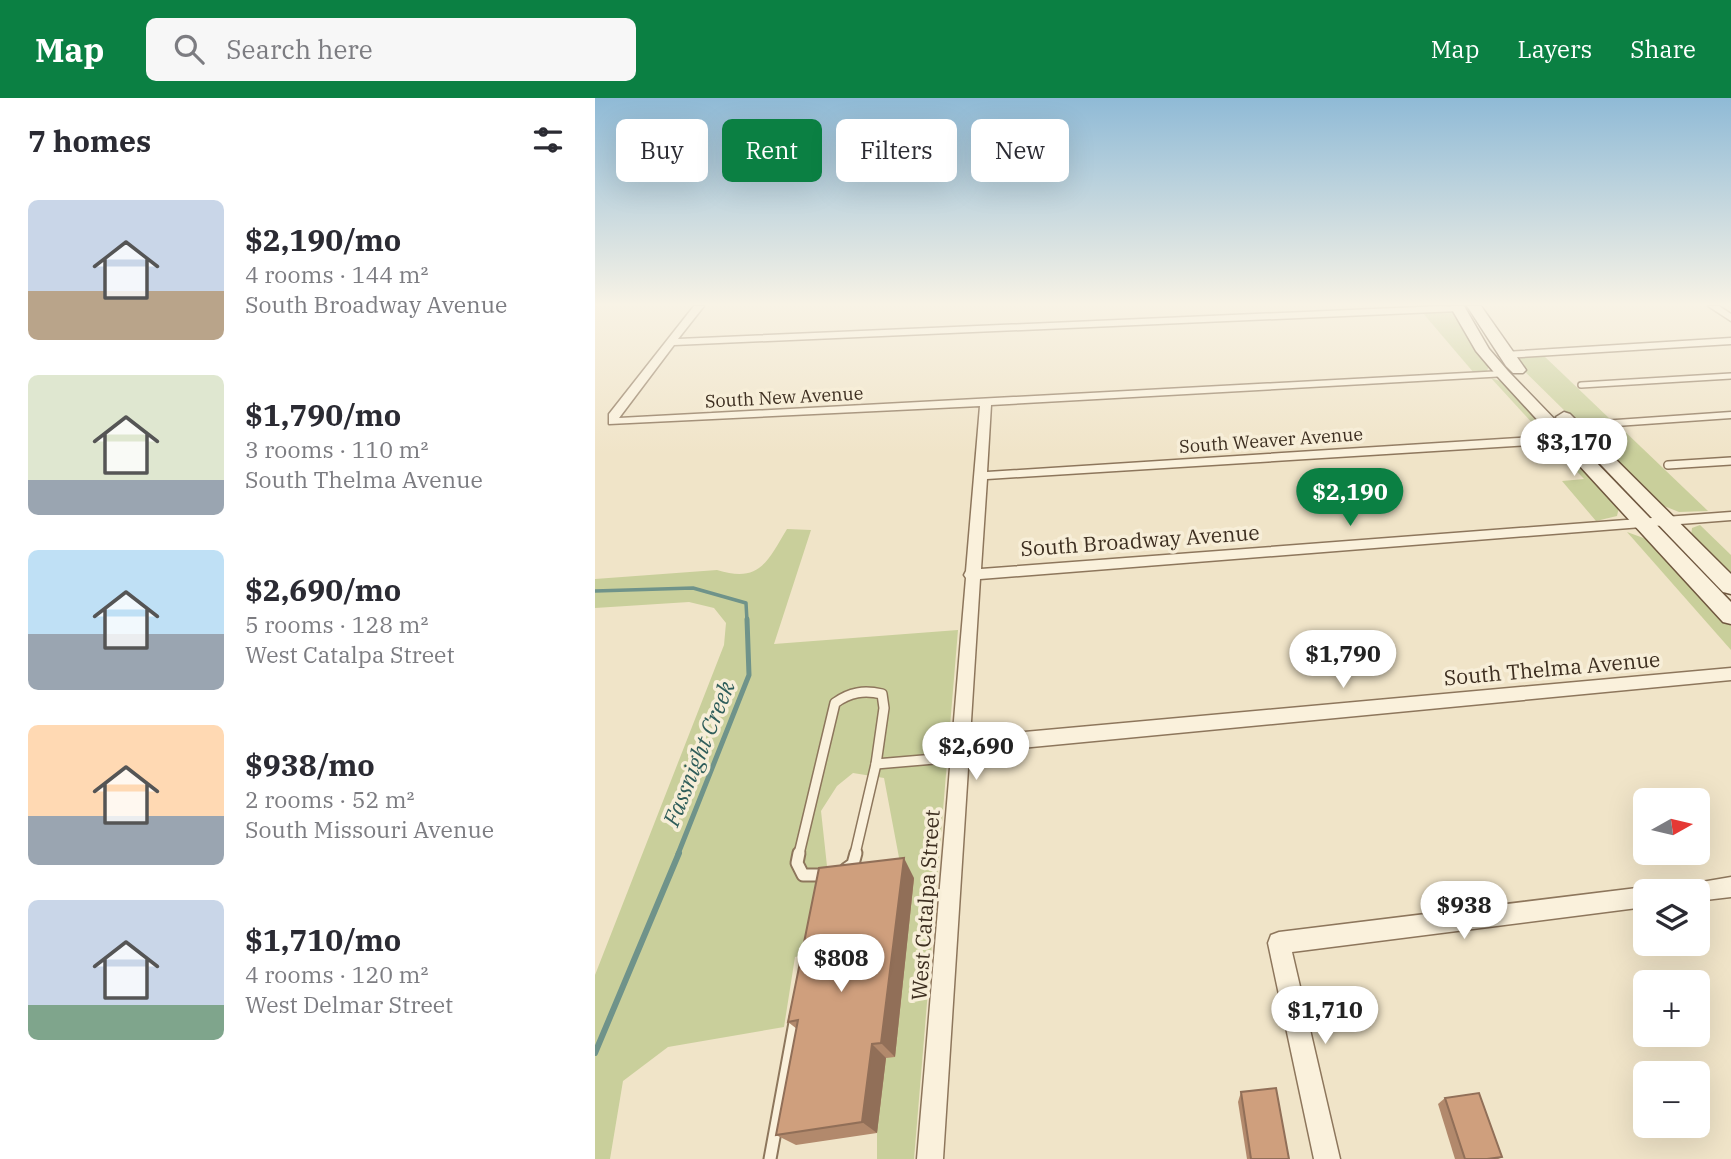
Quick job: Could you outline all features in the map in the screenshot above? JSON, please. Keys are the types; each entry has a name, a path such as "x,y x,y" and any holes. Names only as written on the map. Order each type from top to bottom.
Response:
{"main road":[{"path":"1487,356 1503,374 1667,521 1731,587"},
{"path":"1504,356 1643,523 1731,616"}],"street":[{"name":"South New Avenue","path":"660,356 613,416 613,422 1503,374"},
{"name":"West Catalpa Street","path":"930,1159 985,403"},
{"name":"South Weaver Avenue","path":"980,476 1568,432 1731,415"},
{"name":"South Broadway Avenue","path":"971,575 1731,516"},
{"name":"South Thelma Avenue","path":"958,751 1731,674"},
{"path":"1710,889 1731,887"},
{"path":"1327,1159 1279,943 1633,899"}],"lane":[{"path":"1581,385 1731,376"},
{"path":"1668,465 1731,461"},
{"path":"868,690 882,694 884,708 876,764 853,864 838,875 803,875 797,863 835,703 846,694 868,690"},
{"path":"876,764 958,751"},
{"path":"819,888 821,875"},
{"path":"770,1159 797,1010"}],"green space":[{"path":"1459,356 1483,356 1489,366 1487,371 1474,373"},
{"path":"1544,356 1611,420 1583,422 1571,417 1516,363 1519,357"},
{"path":"1491,378 1506,383 1550,432 1548,436 1545,437"},
{"path":"1618,425 1708,511 1679,512 1659,504 1587,432 1592,427"},
{"path":"1550,443 1568,450 1619,507 1617,516 1596,521 1562,481 1584,479"},
{"path":"1700,525 1731,555 1731,579 1691,536 1692,528"},
{"path":"787,529 811,530 774,644 958,630 914,1159 877,1159 877,1109 907,900 884,778 853,773 837,786 821,811 836,949 795,957 784,1027 668,1047 623,1081 610,1159 595,1159 595,975 724,645 726,623 714,608 689,602 595,608 595,579 717,570 743,574 761,567"},
{"path":"1627,532 1649,540 1731,626 1731,650"}],"building":[{"path":"904,858 881,1043 872,1044 862,1122 776,1135 798,1020 788,1022 819,868"},
{"path":"1276,1088 1289,1159 1251,1159 1241,1092"},
{"path":"1479,1093 1502,1157 1465,1159 1445,1098"}],"waterway":[{"name":"Fassnight Creek","path":"595,591 693,588 746,603 747,621"},
{"name":"Fassnight Creek","path":"678,854 749,675 747,619"},
{"name":"Fassnight Creek","path":"595,1053 679,853"}]}
